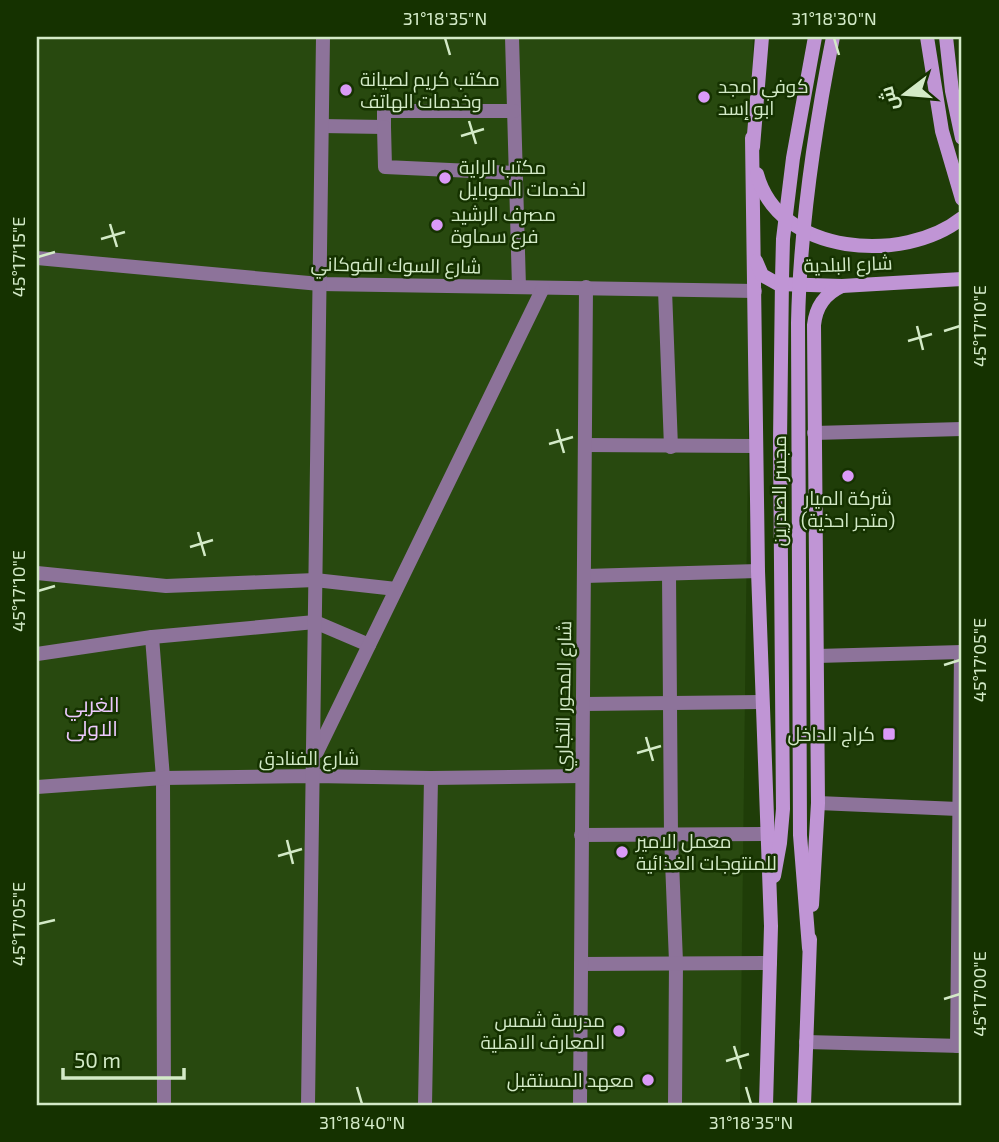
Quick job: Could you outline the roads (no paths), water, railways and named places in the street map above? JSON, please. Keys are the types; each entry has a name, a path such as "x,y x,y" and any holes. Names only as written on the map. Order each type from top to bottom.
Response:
{"main road":[{"path":"762,37 752,138 761,702 771,926 766,1105"},
{"name":"مجسر الصدرين","path":"771,926 783,809 780,455 782,266 793,158 815,37"},
{"name":"مجسر الصدرين","path":"809,948 801,859 800,811 799,271 808,179 833,37"},
{"path":"927,37 942,131 962,199"},
{"path":"946,37 962,138"},
{"path":"752,138 755,165 765,194 791,221 824,239 853,246 897,244 940,233 962,218"},
{"name":"شارع البلدية","path":"754,253 762,275 770,282 785,285 842,286 962,279"},
{"path":"922,280 943,283 962,291"},
{"path":"804,1105 809,948 818,803 815,317 827,295 842,286"},
{"path":"754,384 758,362 763,356 773,350 786,348 804,352 812,366 814,378"}],"street":[{"path":"308,1105 323,37"},
{"path":"512,37 519,287"},
{"path":"514,111 384,111 385,167 516,173"},
{"path":"322,126 384,127"},
{"name":"شارع السوك الفوكاني","path":"37,258 320,284 755,291"},
{"name":"شارع المحور التجاري","path":"580,1105 586,287"},
{"path":"315,756 543,288"},
{"path":"665,290 671,447"},
{"path":"814,433 962,429"},
{"path":"585,445 755,446"},
{"path":"585,576 758,571"},
{"path":"37,573 166,586 315,580 396,590"},
{"path":"669,574 671,836 676,962 675,1105"},
{"path":"37,654 152,637 315,622 369,645"},
{"path":"152,637 163,778 164,1105"},
{"path":"806,1042 960,1046 958,809 962,652 817,656"},
{"path":"584,704 761,702"},
{"name":"شارع الفنادق","path":"37,787 163,778 581,776"},
{"path":"425,1105 432,778"},
{"path":"818,803 958,809"},
{"path":"581,835 766,834"},
{"path":"581,964 770,963"}],"place":[{"name":"مكتب كريم لصيانة وخدمات الهاتف","path":"346,90"},
{"name":"كوفي امجد ابو إسد","path":"704,97"},
{"name":"مكتب الراية لخدمات الموبايل","path":"445,178"},
{"name":"مصرف الرشيد فرع سماوة","path":"437,225"},
{"name":"شركة الميار (متجر احذية)","path":"848,476"},
{"name":"كراج الداخل","path":"889,734"},
{"name":"معمل الامير للمنتوجات الغذائية","path":"622,852"},
{"name":"مدرسة شمس المعارف الاهلية","path":"619,1031"},
{"name":"معهد المستقبل","path":"648,1080"}],"district":[{"name":"الغربي الاولى","path":"92,717"}]}
